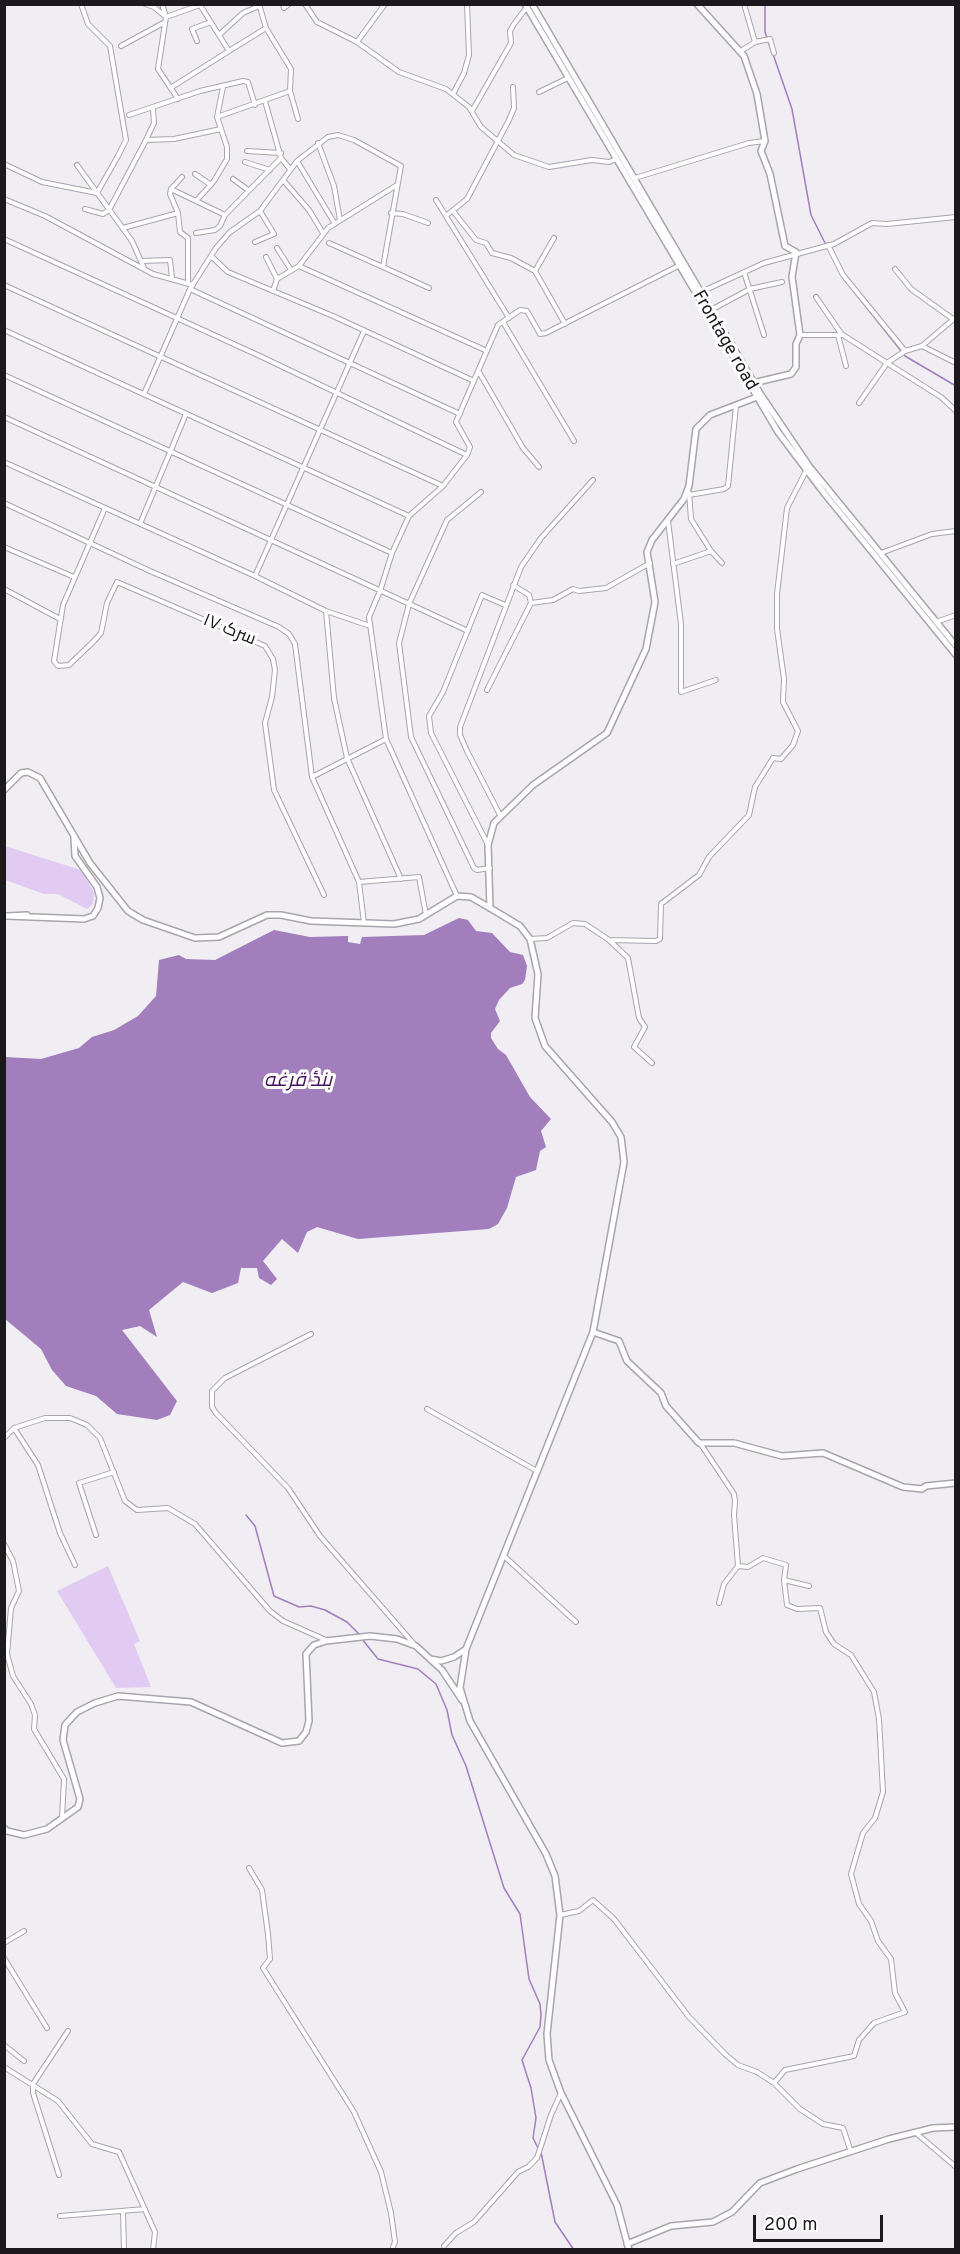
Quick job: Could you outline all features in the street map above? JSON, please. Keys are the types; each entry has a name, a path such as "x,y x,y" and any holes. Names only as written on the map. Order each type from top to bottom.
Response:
{"main road":[{"path":"697,4 741,51 752,76 765,141 761,150 771,174 785,246 796,252 792,277 800,335 796,344 798,357 794,372 753,383"},
{"path":"490,908 488,845 494,823 533,785 607,733 642,659 651,633 655,602 647,552 652,540 684,499 689,486 696,429 710,415 759,397 635,178 528,5"},
{"name":"Frontage road","path":"528,5 568,78 682,264 759,397 807,468 956,655"},
{"path":"807,468 881,553 956,646"},
{"path":"4,790 21,773 34,774 45,784 90,863 128,911 143,920 195,938 219,937 267,915 289,916 303,921 404,924 426,916 456,896 471,897 490,908 520,927 530,939 538,967 535,1007 539,1035 558,1063 612,1122 624,1145 624,1162 593,1332 505,1557 466,1648 460,1679 462,1701"},
{"path":"6,917 21,914 34,917 84,919 93,916 98,908 97,887 75,856 74,835"},
{"path":"593,1332 619,1341 627,1361 661,1393 666,1406 699,1443 734,1443 782,1456 823,1453 903,1487 922,1489 926,1486 956,1483"},
{"path":"4,1828 7,1831 24,1835 47,1829 78,1807 80,1799 63,1740 66,1725 77,1712 95,1703 118,1696 191,1702 282,1743 299,1741 306,1732 309,1721 306,1653 314,1646 326,1641 370,1636 397,1639 416,1646 442,1670 462,1701 551,1864 557,1885 560,1915 547,2043 549,2060 561,2092 617,2205 628,2247 671,2226 713,2222 732,2212 760,2183 916,2133 956,2127"},
{"path":"424,1655 441,1661 454,1657 466,1648"}],"street":[{"path":"81,4 88,24 106,39 110,46 126,140 97,193"},
{"path":"145,4 154,7 165,20"},
{"path":"162,4 165,20 158,69 163,80 172,87 178,99"},
{"path":"283,4 284,8 289,4"},
{"path":"305,4 317,22 357,42 399,72 423,79 453,94 472,111 481,127 514,155 549,167 592,160 609,162 616,159"},
{"path":"357,42 385,4"},
{"path":"453,94 469,55 467,4"},
{"path":"744,4 755,42"},
{"path":"121,46 165,20 200,5 229,51"},
{"path":"219,35 243,13 259,5 266,28 291,69 290,91 298,119"},
{"path":"472,111 511,43 510,31 528,5"},
{"path":"196,41 193,28 211,22"},
{"path":"172,87 266,28"},
{"path":"741,51 755,42 770,39 774,53"},
{"path":"539,92 568,78"},
{"path":"129,115 178,99 248,81 255,105"},
{"path":"196,201 211,185 227,159 227,147 217,117 222,87"},
{"path":"447,215 466,199 497,141 514,108 513,87"},
{"path":"217,117 290,91"},
{"path":"265,101 281,156 290,169"},
{"path":"85,209 103,214 109,210 146,140 153,123 153,109"},
{"path":"146,140 174,139 221,129"},
{"path":"144,394 178,321 190,285 230,232 260,211 290,169 318,142 338,135 376,150 401,166 383,267"},
{"path":"635,178 749,143 765,141"},
{"path":"318,142 330,172 340,220"},
{"path":"247,151 281,156"},
{"path":"196,233 215,230 225,215 281,156"},
{"path":"297,161 336,224"},
{"path":"246,162 270,170"},
{"path":"4,164 42,182 97,193"},
{"path":"77,165 123,228 144,268"},
{"path":"195,174 211,185"},
{"path":"182,177 171,189 170,194 178,213 180,232 188,238 190,285"},
{"path":"233,179 248,190"},
{"path":"283,180 309,210 323,233"},
{"path":"273,291 277,279 299,266 323,233 398,185"},
{"path":"171,189 225,215"},
{"path":"4,199 45,216 153,274 190,285 460,414"},
{"path":"436,200 509,318"},
{"path":"255,242 274,234 260,211"},
{"path":"453,212 476,240 486,243 492,253 511,258 535,271 565,324"},
{"path":"123,228 178,213"},
{"path":"391,213 403,214 428,223"},
{"path":"700,292 796,252 828,245 872,223 887,224 956,217"},
{"path":"535,271 554,238"},
{"path":"4,239 178,321 337,392 467,455"},
{"path":"329,243 429,288"},
{"path":"828,245 843,275 905,351"},
{"path":"276,248 291,270"},
{"path":"211,256 228,272 474,381"},
{"path":"266,257 277,279"},
{"path":"141,261 170,260 172,278"},
{"path":"456,896 386,738 369,617 392,553 409,516 443,486 467,455 470,447 456,422 498,325 520,310 527,311 540,334 565,324 682,264"},
{"path":"299,266 487,351"},
{"path":"860,403 887,363 905,351 922,346 954,318 911,289 895,269"},
{"path":"744,272 764,334"},
{"path":"711,311 750,289 782,282"},
{"path":"4,285 443,486"},
{"path":"816,297 841,335 846,366"},
{"path":"503,322 574,441"},
{"path":"4,330 303,465 409,516"},
{"path":"255,576 364,331"},
{"path":"800,335 841,335 941,397 956,411"},
{"path":"922,346 956,363"},
{"path":"478,371 523,448 539,467"},
{"path":"4,375 170,449 392,553"},
{"path":"689,495 724,489 728,486 736,406"},
{"path":"140,524 186,414"},
{"path":"4,417 468,631"},
{"path":"4,462 255,576 326,611 371,626"},
{"path":"609,940 656,941 660,939 661,904 699,876 709,857 748,814 755,787 774,758 781,759 793,744 798,731 783,702 784,679 777,622 777,594 787,508 807,468"},
{"path":"500,815 467,752 460,735 460,727 504,605 521,567 541,538 593,480"},
{"path":"689,486 691,519 711,551 722,563"},
{"path":"481,492 447,520 409,604 399,643 411,737 474,868 477,870 490,868"},
{"path":"4,503 279,627 289,634 295,644 312,777 359,882 364,923"},
{"path":"4,589 60,619 74,576 105,508"},
{"path":"668,521 681,624 681,692 716,680"},
{"path":"881,553 932,534 956,531"},
{"path":"4,547 74,576"},
{"path":"673,564 711,551"},
{"path":"531,603 554,600 573,589 579,591 606,588 650,563"},
{"name":"سرک ۱۷","path":"60,619 54,661 58,666 69,665 101,633 107,603 117,582 265,646 273,659 275,670 272,697 265,723 274,790 324,895"},
{"path":"487,690 531,603 529,595 513,585"},
{"path":"488,845 431,733 429,716 443,692 482,595 504,605"},
{"path":"326,611 334,698 347,758 401,879"},
{"path":"936,622 956,615"},
{"path":"312,777 386,738"},
{"path":"359,882 419,877 426,916"},
{"path":"530,939 547,938 573,923 585,924 609,940 628,958 639,1018 645,1026 634,1047 652,1063"},
{"path":"311,1334 225,1378 212,1390 212,1407 288,1488 320,1536 416,1646"},
{"path":"427,1408 538,1472"},
{"path":"4,1438 14,1428 45,1418 70,1419 87,1425 100,1438 124,1501 136,1510 168,1508 195,1524 270,1611 283,1621 326,1641"},
{"path":"14,1428 38,1465 60,1533 75,1564"},
{"path":"699,1443 734,1494 738,1566 724,1584 719,1603"},
{"path":"96,1535 79,1483 114,1472"},
{"path":"4,1544 13,1562 19,1591 11,1608 7,1654 13,1676 35,1714 34,1729 64,1779 62,1818"},
{"path":"505,1557 576,1622"},
{"path":"738,1566 748,1568 763,1558 786,1565 784,1580 787,1605 797,1609 820,1608 826,1632 834,1644 851,1655 874,1692 879,1719 884,1792 875,1818 863,1833 850,1874 859,1904 871,1921 878,1941 891,1959 895,1993 905,2012 874,2023 859,2040 854,2056 785,2070 774,2083"},
{"path":"784,1580 808,1586"},
{"path":"249,1868 262,1890 270,1959 263,1968 354,2112 381,2172 391,2213 395,2242 392,2250"},
{"path":"560,1915 579,1911 593,1900 614,1918 617,1925 689,2017 725,2054 738,2065 757,2072 774,2083 800,2109 823,2124 843,2128 851,2152"},
{"path":"4,1943 24,1931"},
{"path":"4,1958 47,2028"},
{"path":"59,2175 33,2093 33,2084 68,2031"},
{"path":"4,2045 24,2061"},
{"path":"4,2067 58,2101 92,2144 119,2152 155,2232 153,2250"},
{"path":"444,2246 456,2233 474,2222 518,2172 528,2167 537,2158 561,2092"},
{"path":"916,2133 956,2167"},
{"path":"60,2216 146,2209"},
{"path":"123,2212 124,2250"}],"shaded area":[{"path":"5,846 81,870 94,892 93,904 87,909 58,894 44,894 5,880"},
{"path":"108,1566 140,1641 134,1644 151,1687 116,1688 57,1591"}],"water":[{"name":"بندٔ قرغه","path":"459,918 468,920 476,931 492,933 510,952 523,955 527,966 525,980 522,984 510,988 499,1000 495,1009 500,1021 491,1033 491,1038 498,1049 506,1055 530,1097 551,1119 541,1131 546,1147 540,1151 536,1170 516,1177 507,1208 498,1224 489,1229 358,1239 317,1227 307,1232 298,1253 282,1239 263,1261 277,1279 271,1285 259,1278 257,1268 241,1268 238,1283 212,1293 183,1282 149,1310 157,1337 140,1326 122,1330 177,1401 170,1415 157,1420 117,1414 96,1396 66,1386 52,1370 41,1349 5,1319 5,1057 41,1059 79,1048 92,1037 114,1030 138,1016 156,996 159,960 179,955 186,959 215,960 274,930 310,937 348,936 348,942 360,944 362,937 424,935"}],"waterway":[{"path":"765,4 765,32 771,50"},
{"path":"773,54 792,109 811,215 826,245"},
{"path":"855,293 905,356 956,386"},
{"path":"246,1515 255,1526 274,1596 299,1607 311,1606 325,1610 347,1622 360,1635"},
{"path":"362,1639 378,1659 418,1669 436,1684 447,1710 452,1735 466,1766 504,1888 520,1914 529,1979 540,2004 541,2015 540,2027 522,2060 531,2088 536,2118 533,2138 538,2148"},
{"path":"541,2152 555,2222 574,2250"}]}
